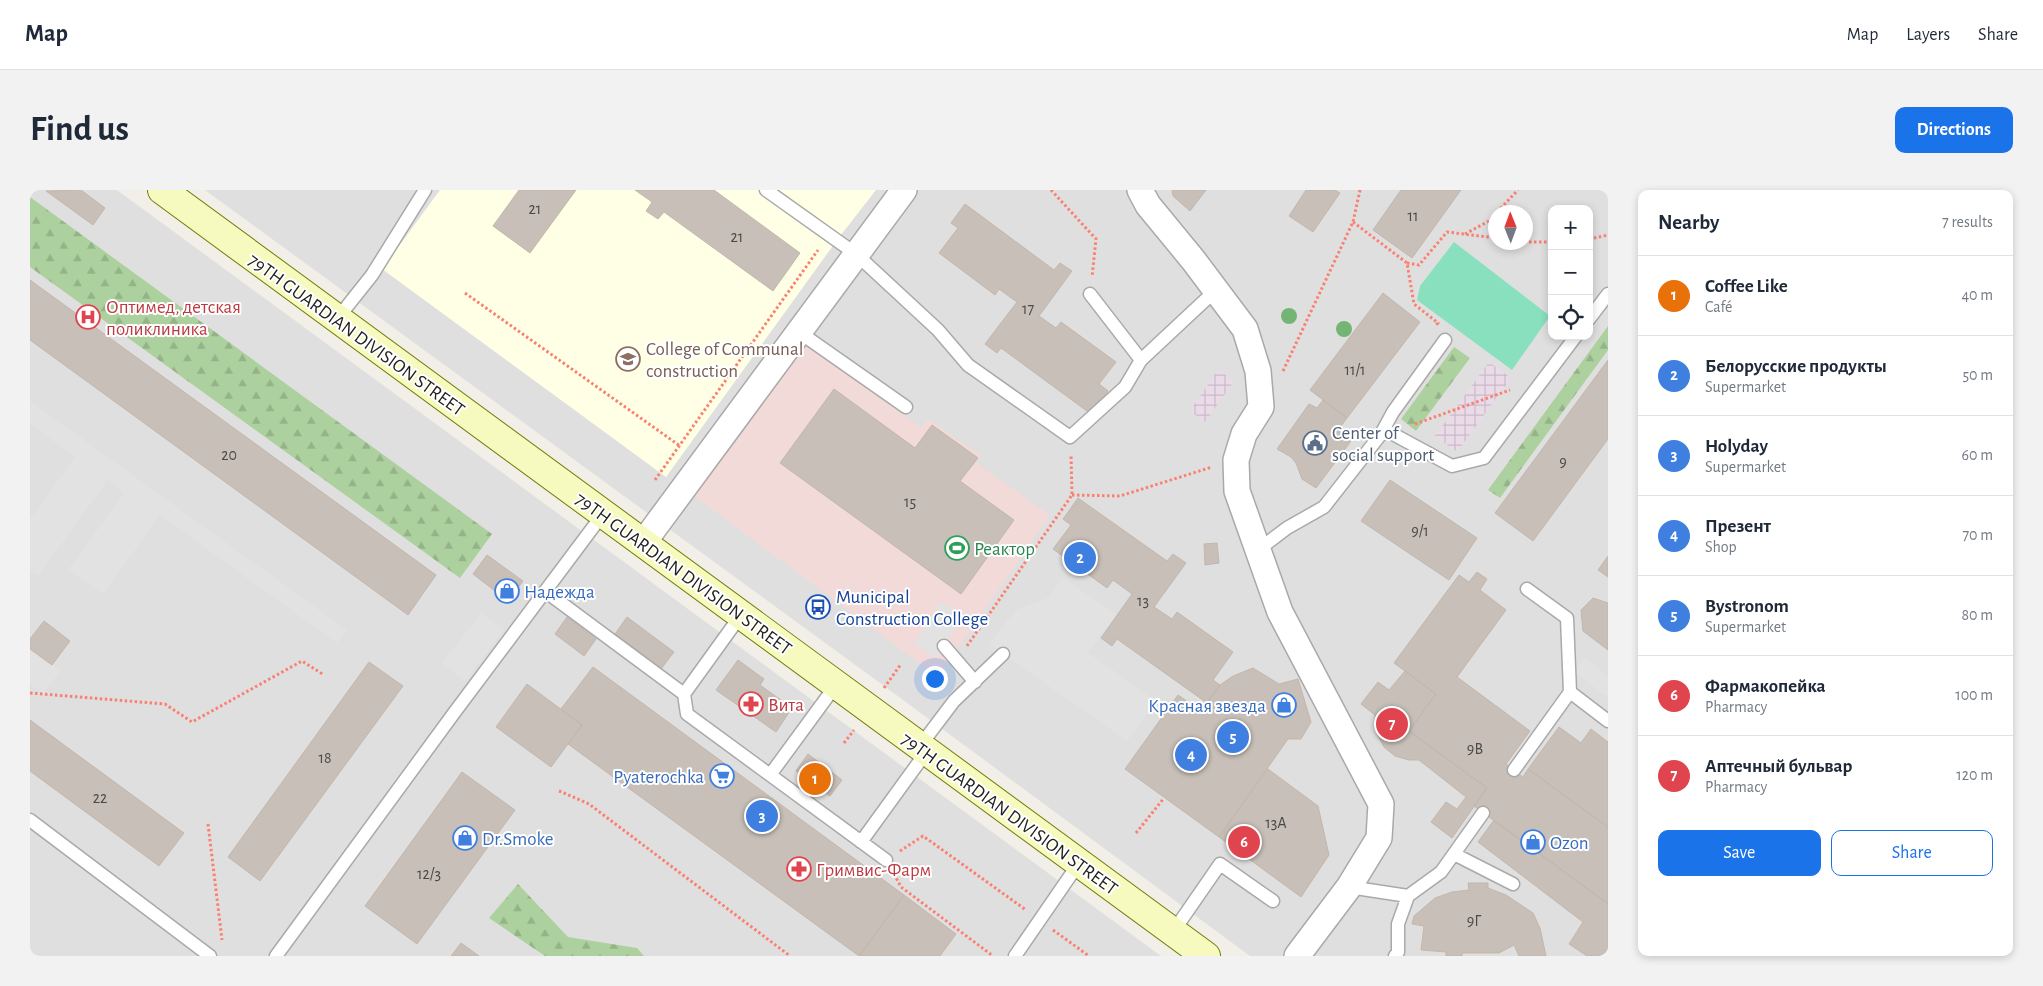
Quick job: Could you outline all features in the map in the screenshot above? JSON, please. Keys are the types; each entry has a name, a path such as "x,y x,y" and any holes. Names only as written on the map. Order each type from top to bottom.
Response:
{"main road":[{"name":"79TH GUARDIAN DIVISION STREET","path":"162,190 1206,956"}],"street":[{"path":"643,543 904,190"},
{"path":"1140,190 1148,205 1245,329 1258,371 1261,407 1244,434 1236,460 1237,491 1280,612 1381,804 1379,838 1349,887 1297,956"}],"lane":[{"path":"338,319 372,275 425,190"},
{"path":"766,190 856,254 938,330 968,365 1070,437 1125,387 1141,360 1216,290"},
{"path":"1090,294 1141,360"},
{"path":"1593,314 1608,294"},
{"path":"799,332 906,407"},
{"path":"1258,550 1287,528 1324,507 1386,434 1393,412 1445,340"},
{"path":"1386,434 1452,466 1484,458 1573,340"},
{"path":"276,956 603,514"},
{"path":"1514,770 1570,692 1567,618 1527,588"},
{"path":"545,591 684,694"},
{"path":"741,615 684,694 687,714 886,860"},
{"path":"944,646 975,682"},
{"path":"861,842 954,701 1003,654"},
{"path":"770,775 836,685"},
{"path":"1570,692 1608,721"},
{"path":"1399,955 1398,924 1408,896 1441,872 1483,813"},
{"path":"30,820 210,956"},
{"path":"1454,854 1513,884"},
{"path":"1015,956 1079,863"},
{"path":"1173,932 1220,864 1273,901"},
{"path":"1349,887 1408,896"}],"path":[{"path":"1051,190 1096,239 1090,294"},
{"path":"1261,407 1286,367 1353,222 1360,190"},
{"path":"1504,205 1518,190"},
{"path":"1353,222 1407,263 1419,265 1447,232 1488,237"},
{"path":"1464,234 1488,222"},
{"path":"656,480 829,234"},
{"path":"1593,238 1608,235"},
{"path":"1533,242 1548,242"},
{"path":"1407,263 1414,304 1438,323 1432,331"},
{"path":"465,293 685,450"},
{"path":"1386,434 1544,378"},
{"path":"937,689 1072,495 1070,437"},
{"path":"1072,495 1120,496 1236,460"},
{"path":"30,693 165,704 192,722 302,661 324,675"},
{"path":"884,688 901,664"},
{"path":"844,743 854,730"},
{"path":"559,791 589,804 790,956"},
{"path":"1136,833 1164,798"},
{"path":"208,824 223,947"},
{"path":"993,956 901,887 886,860 923,836 1089,956"}],"shaded area":[{"path":"30,190 117,190 1161,956 30,956"},
{"path":"205,190 1608,190 1608,956 1250,956"},
{"name":"College of Communal construction","path":"440,190 876,190 837,240 666,477 382,269"},
{"path":"806,345 921,428 928,419 981,456 976,463 1050,515 938,677 693,495"},
{"path":"1489,362 1511,378 1457,452 1435,436"},
{"path":"1218,370 1234,381 1205,422 1190,411"},
{"path":"30,401 347,630 337,643 160,515 103,594 68,570 124,493 108,480 38,576 30,570 30,519 75,457 30,424"},
{"path":"1063,578 1116,614 1088,653 1157,701 1127,741 989,644 1016,610 1047,598"},
{"path":"941,602 963,616 936,658 914,644"},
{"path":"481,613 504,630 465,681 442,663"},
{"path":"30,649 60,671 43,694 30,684"},
{"path":"1584,657 1608,676 1608,694 1606,696 1573,671"}],"green space":[{"path":"30,197 492,534 460,578 30,267"},
{"path":"1454,242 1548,314 1548,319 1512,370 1417,300 1420,286"},
{"path":"1608,326 1608,350 1500,498 1488,490"},
{"path":"1454,347 1470,358 1416,431 1401,419"},
{"path":"518,884 568,937 637,948 644,956 545,956 489,918"}],"building":[{"path":"81,190 105,208 93,225 46,191"},
{"path":"519,190 576,190 530,253 493,226"},
{"path":"635,190 714,190 800,253 773,291 664,212 658,219 646,211 652,202"},
{"path":"1172,190 1206,190 1190,211 1173,196"},
{"path":"1306,190 1335,190 1340,193 1313,232 1289,216"},
{"path":"1401,190 1461,190 1412,258 1373,230"},
{"path":"965,204 1054,270 1060,263 1072,271 1039,316 1056,328 1061,322 1116,362 1099,384 1108,391 1091,414 1001,348 997,353 985,344 1017,302 999,289 995,295 939,253 958,228 951,223"},
{"path":"30,280 436,575 408,615 30,340"},
{"path":"1383,293 1420,322 1347,418 1310,390"},
{"path":"1608,360 1608,439 1533,541 1495,513"},
{"path":"834,389 915,448 932,425 978,458 960,481 1014,520 961,594 780,463"},
{"name":"Center of social support","path":"1323,400 1347,418 1341,426 1354,437 1316,488 1302,479 1296,463 1291,457 1277,449 1309,404 1317,408"},
{"path":"1390,480 1477,538 1449,580 1361,521"},
{"path":"1078,498 1167,561 1173,554 1186,563 1154,607 1172,619 1177,612 1233,652 1213,680 1220,685 1207,703 1117,639 1112,646 1101,638 1132,594 1113,580 1107,588 1053,549 1071,525 1063,519"},
{"path":"1217,543 1219,563 1205,565 1204,544"},
{"path":"487,555 523,581 508,601 473,574"},
{"path":"1608,556 1608,577 1598,570"},
{"path":"1477,572 1487,579 1480,590 1506,610 1457,677 1530,731 1506,764 1523,777 1528,769 1608,827 1608,904 1474,806 1487,788 1409,731 1436,694 1394,663 1459,575 1469,582"},
{"path":"1593,598 1608,603 1608,650 1583,631 1581,610"},
{"path":"567,617 596,639 584,656 555,634"},
{"path":"627,617 674,652 661,669 615,634"},
{"path":"44,621 70,641 52,665 30,649 30,639"},
{"path":"738,660 764,679 760,685 792,708 776,732 716,690"},
{"path":"369,662 403,686 260,881 228,857"},
{"path":"593,667 904,895 859,956 568,744 582,725 561,709"},
{"path":"1253,668 1279,684 1298,679 1311,722 1301,739 1288,739 1219,837 1125,769 1178,695 1201,711 1220,685 1233,676"},
{"path":"1405,671 1436,694 1409,731 1487,788 1452,838 1431,822 1446,802 1457,809 1466,797 1419,760 1409,760 1395,756 1384,747 1376,732 1375,715 1361,704 1378,682 1389,690"},
{"path":"527,684 582,725 551,767 496,727"},
{"path":"30,720 184,833 159,866 30,771"},
{"path":"1559,727 1581,743 1591,729 1608,742 1608,827 1528,769"},
{"path":"808,754 842,780 830,796 796,771"},
{"path":"1268,769 1318,806 1329,855 1301,897 1219,837"},
{"path":"462,772 515,810 417,944 365,906"},
{"path":"1494,820 1608,904 1608,953 1606,956 1587,956 1569,944 1583,922 1478,842"},
{"path":"1468,883 1488,883 1488,888 1506,895 1533,913 1540,928 1546,956 1519,956 1514,945 1499,953 1462,953 1462,956 1446,956 1446,952 1421,950 1424,926 1412,924 1414,916 1435,898 1452,892 1469,890"},
{"path":"904,895 956,934 940,956 859,956"},
{"path":"461,943 479,956 451,956"}],"place":[{"name":"Оптимед, детская поликлиника","path":"88,317"},
{"name":"College of Communal construction","path":"628,359"},
{"name":"Center of social support","path":"1315,443"},
{"name":"Реактор","path":"957,548"},
{"name":"Белорусские продукты","path":"1080,558"},
{"name":"Надежда","path":"507,591"},
{"name":"Municipal Construction College","path":"818,607"},
{"name":"Вита","path":"751,704"},
{"name":"Красная звезда","path":"1284,705"},
{"name":"Аптечный бульвар","path":"1392,724"},
{"name":"Bystronom","path":"1233,737"},
{"name":"Презент","path":"1191,755"},
{"name":"Pyaterochka","path":"722,776"},
{"name":"Coffee Like","path":"815,779"},
{"name":"Holyday","path":"762,816"},
{"name":"Dr.Smoke","path":"465,838"},
{"name":"Фармакопейка","path":"1244,842"},
{"name":"Ozon","path":"1533,842"},
{"name":"Гримвис-Фарм","path":"799,869"}]}
